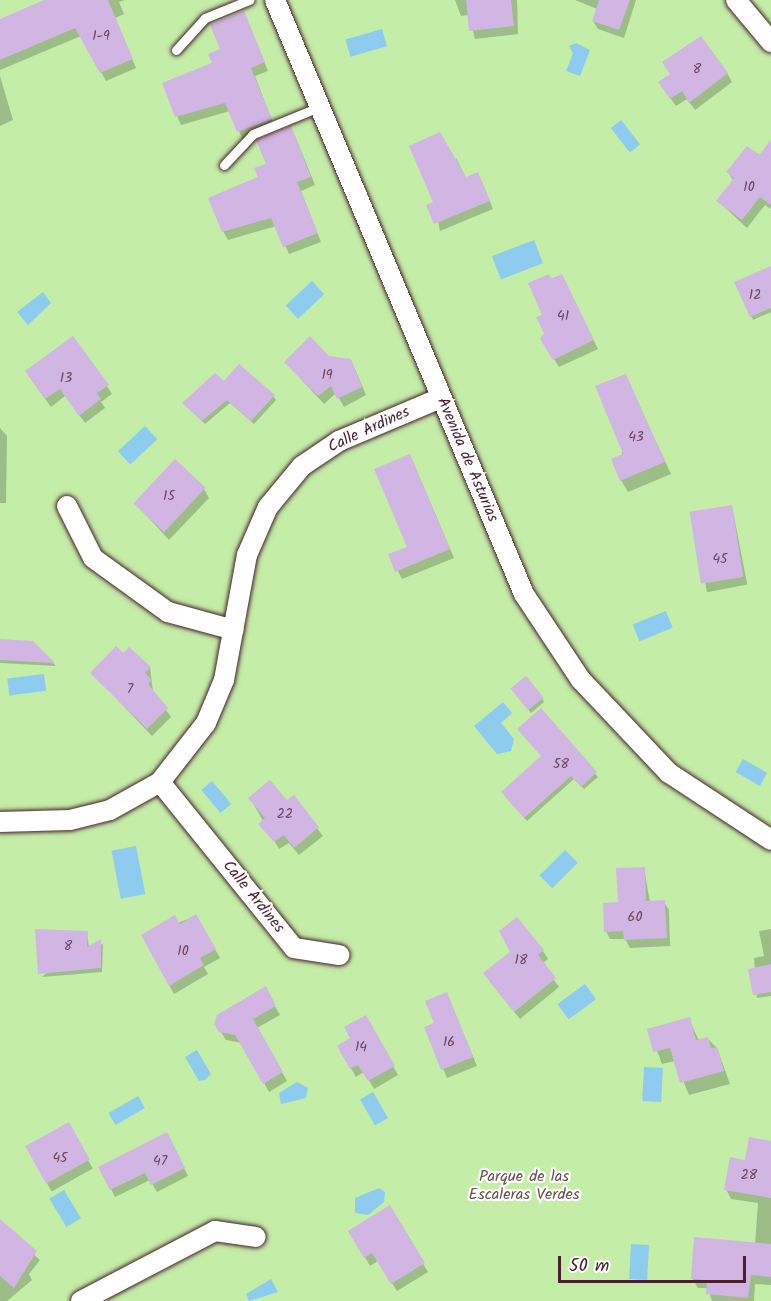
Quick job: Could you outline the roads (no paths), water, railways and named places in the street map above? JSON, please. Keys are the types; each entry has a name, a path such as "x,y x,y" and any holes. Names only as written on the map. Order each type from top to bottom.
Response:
{"street":[{"name":"Avenida de Asturias","path":"274,0 524,594 581,680 669,773 771,840"},
{"path":"736,0 771,42"},
{"name":"Calle Ardines","path":"0,822 80,818 110,810 160,782 206,723 224,680 247,555 268,507 302,466 339,441 441,398"},
{"path":"68,506 93,558 168,612 234,630"},
{"name":"Calle Ardines","path":"160,782 294,948 339,955"},
{"path":"81,1301 215,1231 256,1237"}],"lane":[{"path":"176,50 205,18 249,0"},
{"path":"224,165 253,134 319,107"}],"water":[{"path":"382,29 387,46 350,57 345,39"},
{"path":"576,43 590,50 580,76 566,71 573,53 569,46"},
{"path":"621,120 640,144 630,152 611,128"},
{"path":"534,240 543,263 501,279 492,256"},
{"path":"312,281 324,294 298,319 286,306"},
{"path":"43,292 51,303 28,325 17,312"},
{"path":"145,426 157,439 130,464 118,451"},
{"path":"666,611 673,628 639,641 633,624"},
{"path":"44,674 46,691 9,695 7,679"},
{"path":"503,702 512,713 501,723 514,739 511,751 497,754 474,726"},
{"path":"743,759 767,773 760,786 736,772"},
{"path":"212,781 231,804 221,813 201,790"},
{"path":"136,846 145,894 121,899 111,851"},
{"path":"565,850 578,863 552,888 540,875"},
{"path":"585,984 596,999 569,1019 557,1004"},
{"path":"197,1050 211,1074 205,1080 199,1081 185,1057"},
{"path":"644,1067 663,1068 661,1102 642,1101"},
{"path":"297,1082 308,1088 306,1098 281,1104 279,1093"},
{"path":"373,1092 388,1118 375,1125 360,1100"},
{"path":"138,1096 145,1108 116,1125 109,1113"},
{"path":"379,1188 385,1192 384,1202 368,1215 355,1213 355,1198"},
{"path":"64,1190 81,1218 66,1227 49,1199"},
{"path":"631,1244 649,1245 647,1280 629,1279"},
{"path":"271,1279 278,1292 249,1301 246,1294"}],"park label":[{"name":"Parque de las Escaleras Verdes","path":"524,1186"}]}
